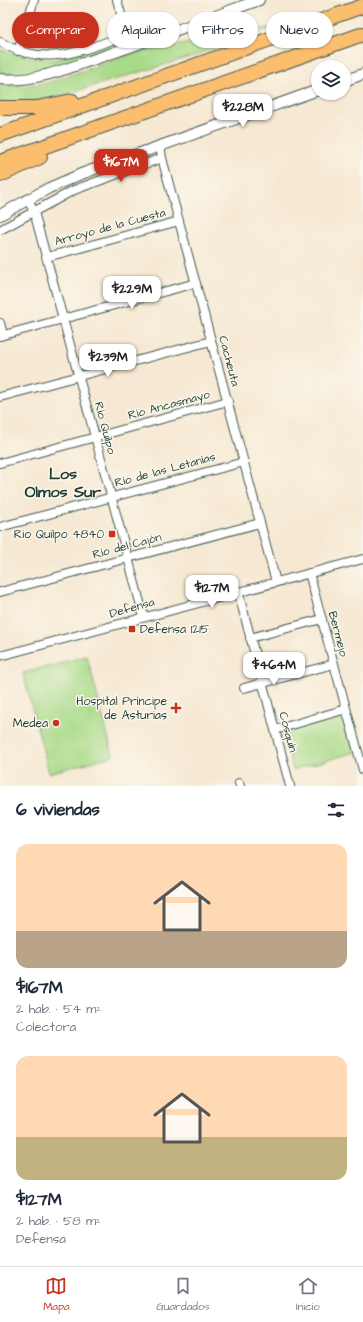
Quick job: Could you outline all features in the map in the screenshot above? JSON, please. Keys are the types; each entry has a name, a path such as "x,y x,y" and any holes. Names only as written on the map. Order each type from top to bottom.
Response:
{"highway":[{"path":"0,135 363,6"},
{"path":"333,45 363,34"},
{"path":"0,162 324,48"},
{"path":"0,175 57,150 274,73 324,48"},
{"path":"0,108 25,109 48,107 106,89 156,80"}],"street":[{"path":"18,51 34,0"},
{"path":"117,0 121,12"},
{"path":"180,29 259,0"},
{"path":"0,42 18,51 36,56 58,56 107,40"},
{"path":"0,79 25,79 47,75 127,48"},
{"path":"351,78 363,74"},
{"path":"0,215 28,199 81,174 311,92"},
{"name":"Cacheuta","path":"160,145 162,158 276,582"},
{"path":"0,230 88,184 162,158"},
{"name":"Río Quilpo","path":"28,199 34,212 47,257 144,617"},
{"name":"Arroyo de la Cuesta","path":"47,257 179,221"},
{"path":"0,323 2,336 63,318 196,283"},
{"path":"0,397 211,341"},
{"name":"Río Ancasmayo","path":"0,463 228,401"},
{"name":"Río de las Letanías","path":"0,527 244,462"},
{"name":"Río del Cajón","path":"0,592 260,523"},
{"name":"Defensa","path":"0,656 238,591 363,559"},
{"name":"Bermejo","path":"309,573 363,770"},
{"name":"Cosquín","path":"238,591 290,786"},
{"path":"250,638 322,619"},
{"path":"244,688 334,664"},
{"path":"275,730 346,709"}],"green space":[{"path":"266,28 266,30 258,33 258,30"},
{"path":"107,43 107,48 116,48 45,71 14,74 0,72 0,50 29,57 54,60 92,48 99,48 99,46"},
{"path":"188,43 188,48 217,48 42,101 0,102 0,84 19,86 47,83 128,55 164,48 180,48 180,45"},
{"path":"87,656 113,756 49,773 23,673"},
{"path":"345,712 356,752 293,770 282,729"}],"place":[{"name":"Rio Quilpo 4840","path":"112,534"},
{"name":"Defensa 1215","path":"132,629"},
{"name":"Hospital Príncipe de Asturias","path":"176,708"},
{"name":"Medea","path":"56,723"}],"district":[{"name":"Los Olmos Sur","path":"63,483"}]}
